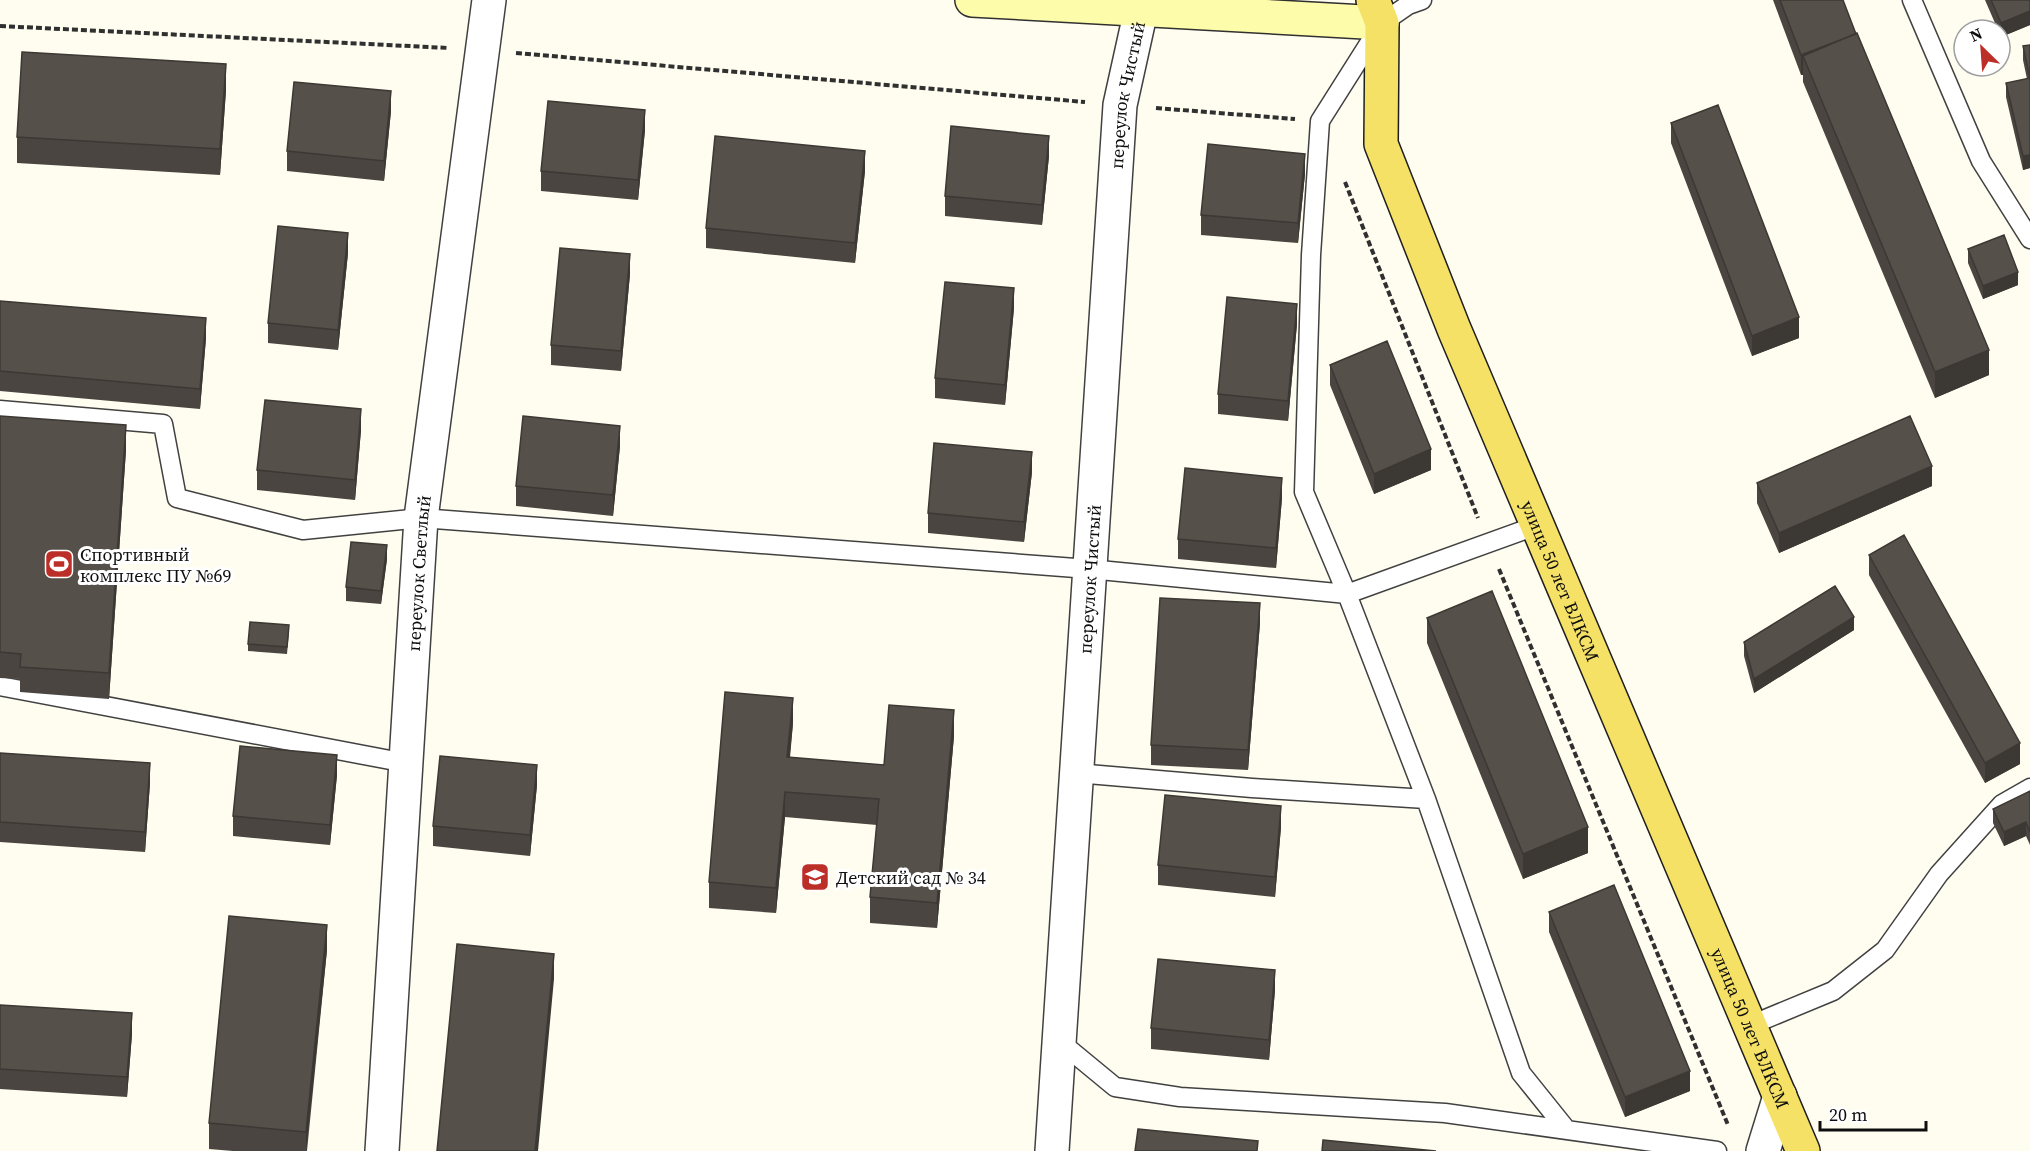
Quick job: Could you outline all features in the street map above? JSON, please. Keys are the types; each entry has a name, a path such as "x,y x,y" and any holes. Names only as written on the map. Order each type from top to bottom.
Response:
{"main road":[{"path":"972,0 1141,10 1378,11"},
{"name":"улица 50 лет ВЛКСМ","path":"1378,11 1381,144 1454,329 1803,1151"}],"street":[{"name":"переулок Светлый","path":"382,1151 421,518 489,0"},
{"name":"переулок Чистый","path":"1052,1151 1120,105 1141,10"},
{"path":"1763,1151 1780,1096"}],"lane":[{"path":"1422,0 1378,11 1320,120 1311,255 1304,492 1347,594 1426,799 1521,1073 1566,1129"},
{"path":"1912,0 1981,161 2030,239"},
{"path":"0,410 163,424 177,498 303,530 421,518 1089,569 1347,594 1538,525"},
{"path":"0,686 406,763"},
{"path":"1076,773 1252,788 1426,799"},
{"path":"1751,1025 1833,991 1885,950 1939,874 2002,804 2030,788"},
{"path":"1058,1040 1114,1087 1180,1097 1445,1113 1717,1151"}],"path":[{"path":"0,26 481,50 1320,120"},
{"path":"1342,176 1479,520"},
{"path":"1497,564 1729,1129"}],"building":[{"path":"1780,0 1843,0 1856,34 1801,55"},
{"path":"1991,0 2030,0 2030,11 2012,18 1999,18"},
{"path":"1857,33 1989,350 1935,372 1803,56"},
{"path":"2030,45 2030,78 2023,46"},
{"path":"22,52 226,64 220,149 17,137"},
{"path":"2030,78 2030,155 2023,156 2006,83"},
{"path":"294,82 391,91 384,161 287,151"},
{"path":"548,101 645,110 638,180 541,171"},
{"path":"1718,105 1799,317 1752,336 1671,123"},
{"path":"951,126 1049,136 1042,205 945,196"},
{"path":"715,136 865,151 855,243 706,228"},
{"path":"1208,144 1305,154 1298,223 1201,215"},
{"path":"278,226 348,233 338,330 268,323"},
{"path":"2004,235 2018,272 1983,286 1968,249"},
{"path":"560,248 630,254 621,351 551,345"},
{"path":"945,282 1014,288 1005,385 935,378"},
{"path":"1227,297 1297,304 1288,401 1218,394"},
{"path":"0,301 206,318 200,389 0,371"},
{"path":"1387,341 1431,449 1374,474 1330,365"},
{"path":"265,400 361,409 355,480 257,470"},
{"name":"Спортивный комплекс ПУ №69","path":"0,416 126,425 109,673 20,667 21,654 0,652"},
{"path":"523,416 620,426 613,495 516,486"},
{"path":"1910,416 1932,466 1779,533 1757,483"},
{"path":"934,443 1032,452 1024,522 928,513"},
{"path":"1185,468 1282,478 1276,548 1178,539"},
{"path":"1904,535 2020,743 1985,763 1869,555"},
{"path":"351,542 387,545 381,591 346,587"},
{"path":"1835,586 1854,617 1754,679 1744,642"},
{"path":"1492,591 1588,827 1523,854 1427,618"},
{"path":"1160,598 1260,603 1248,750 1151,745"},
{"path":"250,622 289,625 287,647 248,644"},
{"path":"725,692 793,698 787,757 884,765 889,705 954,710 937,903 870,897 879,799 785,792 776,888 709,882"},
{"path":"240,746 337,755 330,825 233,816"},
{"path":"0,753 150,763 145,832 0,822"},
{"path":"440,756 537,765 530,835 433,826"},
{"path":"2030,791 2030,832 2026,822 2004,832 1993,809"},
{"path":"1165,795 1281,806 1275,877 1158,865"},
{"path":"1614,885 1690,1071 1625,1097 1549,912"},
{"path":"229,916 327,925 306,1132 209,1123"},
{"path":"457,944 554,954 535,1151 437,1151"},
{"path":"1158,959 1275,970 1269,1040 1151,1028"},
{"path":"0,1005 132,1013 127,1077 0,1069"},
{"path":"1138,1129 1258,1141 1257,1151 1135,1151"},
{"path":"1323,1140 1436,1151 1322,1151"}],"place":[{"name":"Спортивный комплекс ПУ №69","path":"59,564"},
{"name":"Детский сад № 34","path":"815,877"}]}
